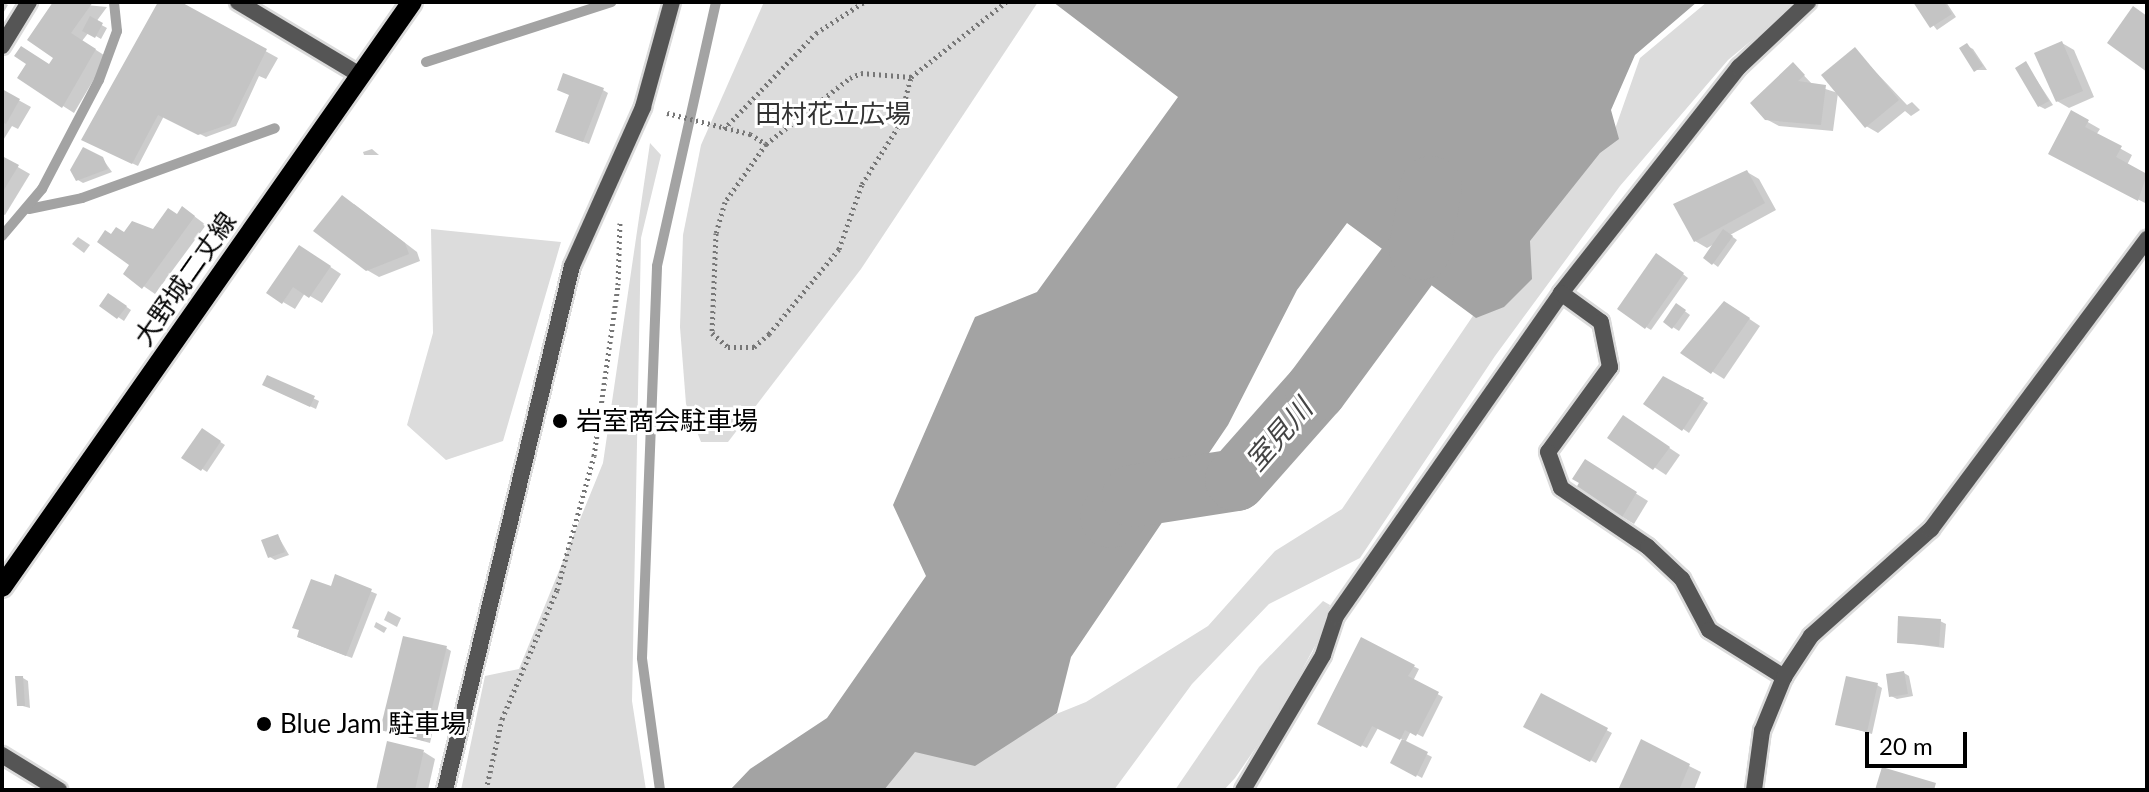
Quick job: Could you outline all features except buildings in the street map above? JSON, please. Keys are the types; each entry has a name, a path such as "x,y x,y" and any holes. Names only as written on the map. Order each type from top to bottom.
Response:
{"main road":[{"name":"大野城二丈線","path":"2,587 412,2"}],"street":[{"path":"2,46 29,2"},
{"path":"238,2 360,75"},
{"path":"1243,790 1323,655 1336,616 1561,293 1739,67 1808,2"},
{"path":"445,790 572,266 643,107 671,6"},
{"path":"1754,790 1762,731 1784,677 1811,636 1931,529 2147,239"},
{"path":"1561,293 1601,322 1610,367 1548,452 1561,488 1648,547 1682,579 1709,630 1784,677"},
{"path":"2,755 59,790"}],"path":[{"path":"724,129 816,33 864,2"},
{"path":"911,77 861,73 850,78 766,144 725,202 716,233 712,333 728,347 754,347 769,334 839,249 862,184 898,127 911,77 1006,2"},
{"path":"643,107 766,144"},
{"path":"486,790 502,719 557,590 594,456 618,285 621,204 610,180"}],"green space":[{"name":"田村花立広場","path":"764,2 1038,2 861,269 728,442 701,442 686,404 680,327 683,235 701,145"},
{"path":"1707,2 1798,2 1728,60 1620,186 1495,356 1360,558 1269,604 1192,684 1114,790 866,790 914,734 974,747 1086,702 1208,626 1275,551 1342,509 1521,245 1615,129 1640,58"},
{"path":"650,143 661,155 641,238 632,701 646,790 461,790 485,676 519,669 603,463"},
{"path":"431,229 561,242 503,441 446,460 407,425 433,333"},
{"path":"1323,601 1330,605 1322,633 1275,720 1235,778 1224,790 1175,790 1259,667"}],"shaded area":[{"path":"1053,2 1697,2 1635,55 1611,110 1619,139 1600,153 1530,241 1532,279 1504,307 1476,318 1347,223 1297,290 1228,425 1071,657 1057,713 975,766 915,752 884,790 730,790 750,769 827,718 926,576 893,505 975,317 1037,292 1178,97"}],"waterway":[{"path":"2,236 42,189 99,80 117,31 114,2"},
{"path":"426,62 612,2"},
{"path":"660,790 642,658 657,266 716,2"},
{"path":"29,209 82,198 275,128"},
{"name":"室見川","path":"1111,517 1133,496 1236,480 1316,390 1420,249 1431,187"}],"place":[{"name":"岩室商会駐車場","path":"560,421"},
{"name":"Blue Jam 駐車場","path":"264,724"}]}
